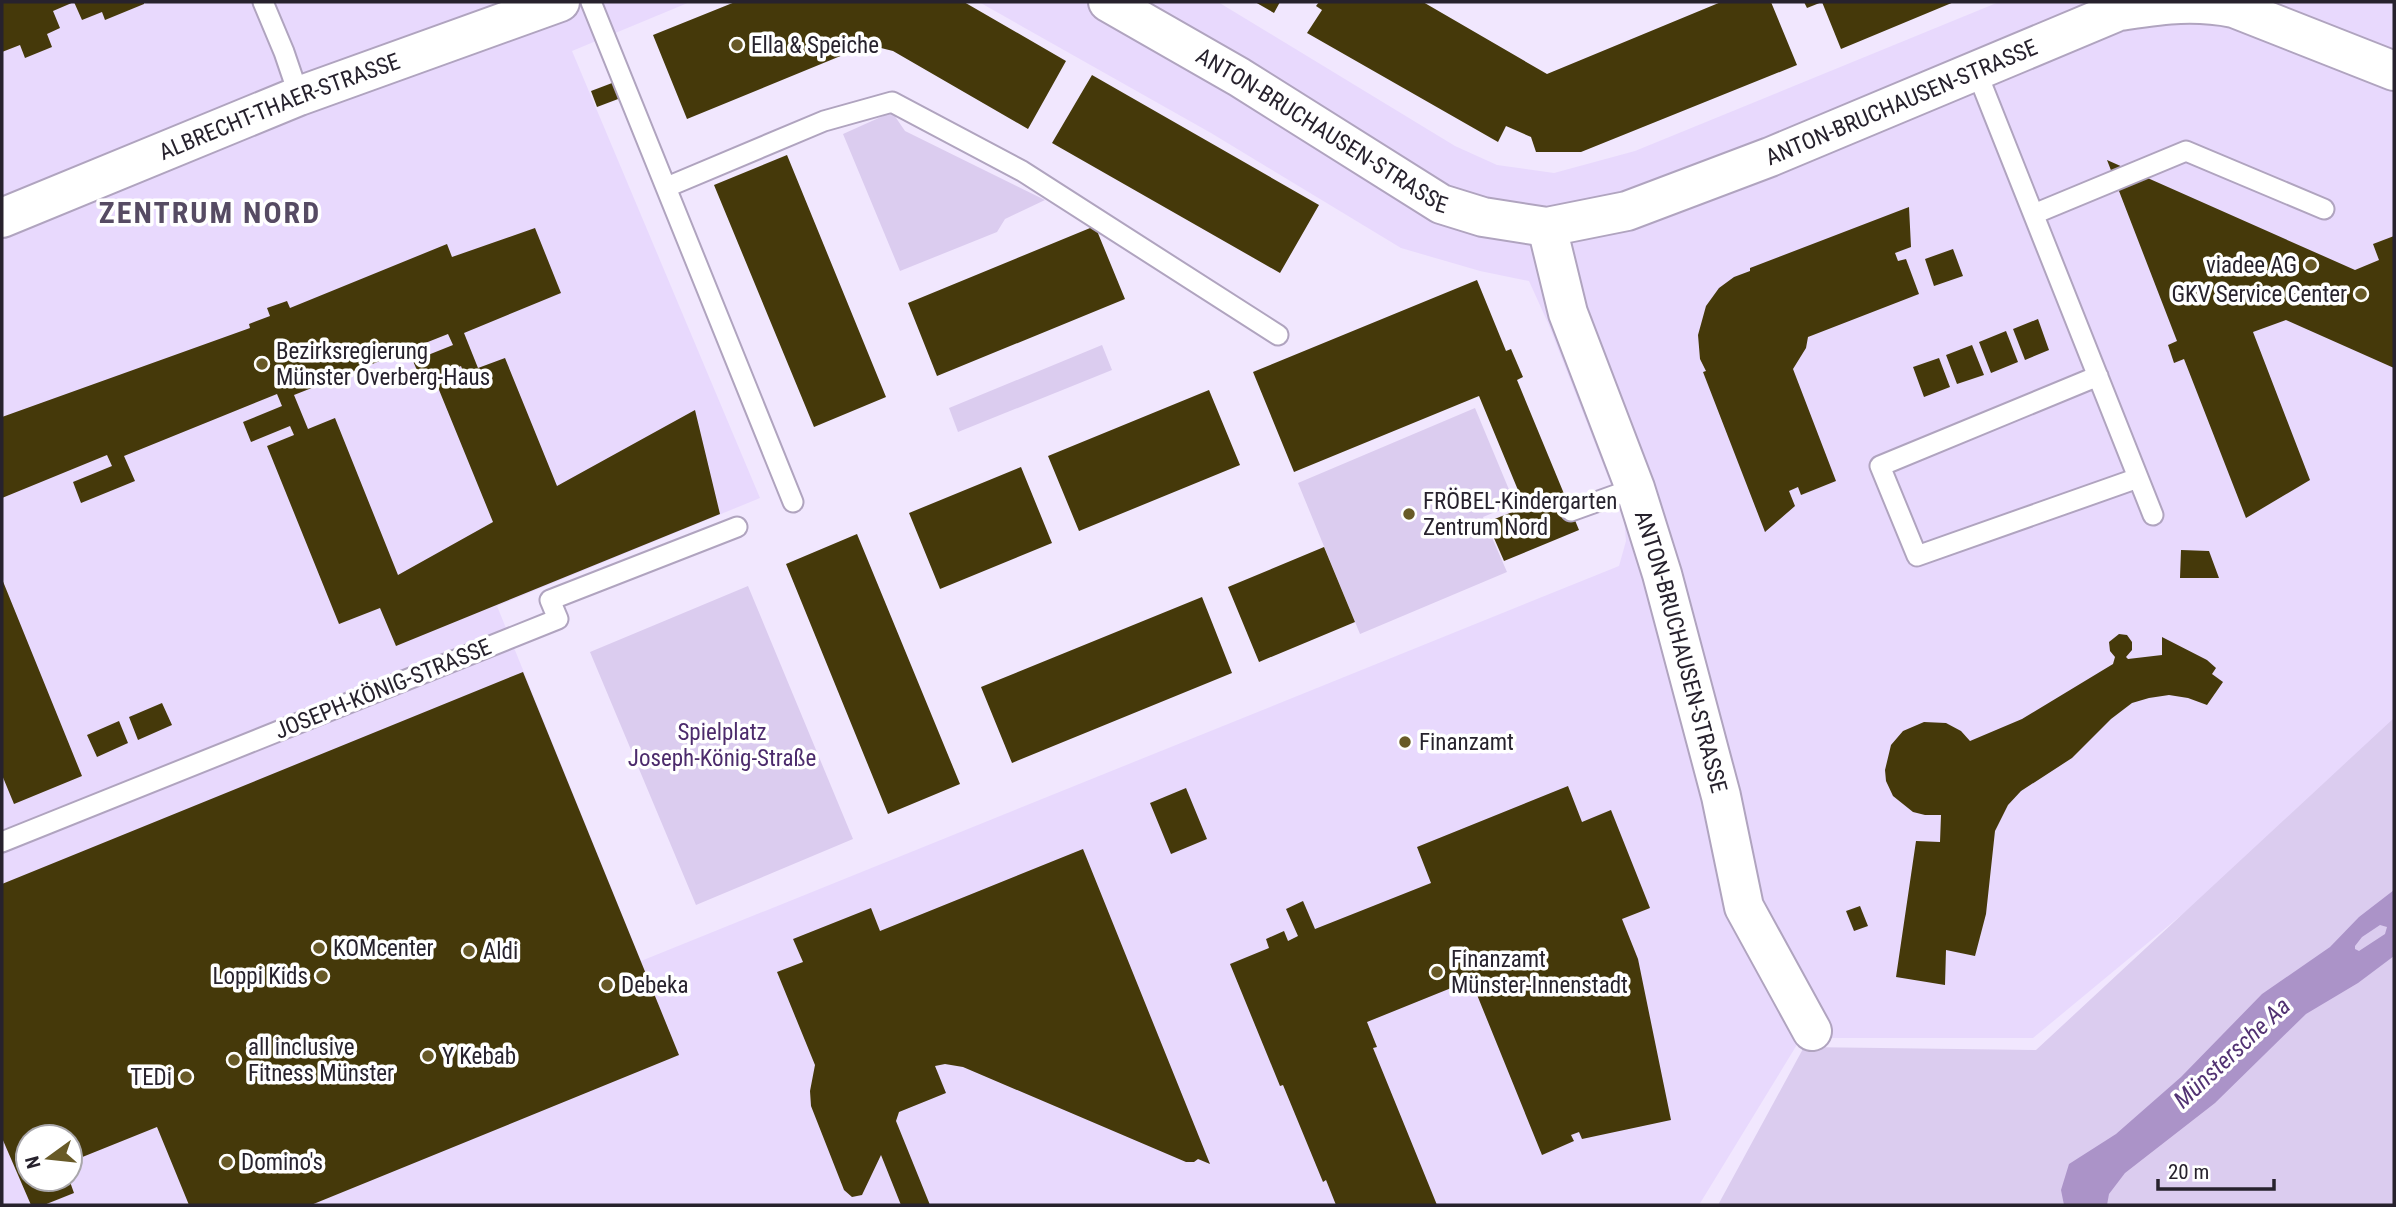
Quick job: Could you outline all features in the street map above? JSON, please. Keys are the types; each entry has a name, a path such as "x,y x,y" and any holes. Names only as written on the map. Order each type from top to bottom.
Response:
{"street":[{"name":"ALBRECHT-THAER-STRASSE","path":"2,218 299,96 561,2"},
{"name":"ANTON-BRUCHAUSEN-STRASSE","path":"1108,2 1239,78 1441,204 1483,217 1547,227 1627,211 1770,157 2119,11 2173,3 2208,3 2234,8 2394,71"},
{"name":"ANTON-BRUCHAUSEN-STRASSE","path":"1547,227 1568,313 1635,488 1662,574 1721,796 1744,907 1812,1031"}],"lane":[{"path":"262,2 284,52 299,96"},
{"path":"591,2 793,502"},
{"path":"1976,70 2153,516"},
{"path":"667,187 824,121 892,102 1022,171 1278,335"},
{"path":"2034,214 2186,150 2324,209"},
{"path":"2098,376 1880,466 1917,556 2138,478"},
{"path":"1571,511 1635,488"},
{"name":"JOSEPH-KÖNIG-STRASSE","path":"2,842 558,619 550,600 737,527"}],"shaded area":[{"path":"2,2 690,2 572,51 760,498 497,606 641,961 1619,566 1626,541 1624,518 1529,281 1480,271 1401,248 1211,133 979,2 1218,2 1455,146 1497,165 1554,173 1635,151 1999,2 2394,2 2394,739 2033,1038 1801,1038 1699,1205 2,1205"}],"green space":[{"path":"892,112 905,131 1045,200 1005,219 997,232 900,271 843,134"},
{"path":"1102,345 1112,370 958,432 949,408"},
{"name":"FRÖBEL-Kindergarten Zentrum Nord","path":"1475,408 1515,504 1483,517 1507,572 1360,634 1298,483"},
{"name":"Spielplatz Joseph-König-Straße","path":"748,586 853,839 696,905 590,652"},
{"path":"2394,718 2394,1205 1718,1205 1804,1047 2036,1050"}],"water":[{"name":"Münstersche Aa","path":"2394,890 2394,956 2358,983 2306,1014 2215,1103 2125,1173 2109,1194 2107,1205 2064,1205 2061,1190 2069,1164 2116,1134 2181,1077 2262,994 2330,947 2359,917","holes":["2380,925 2387,927 2385,934 2359,951 2355,949 2362,937"]}],"building":[{"path":"2,2 74,2 53,11 60,28 47,34 52,47 25,58 20,45 2,52"},
{"path":"74,2 144,4 105,20 102,12 82,20"},
{"path":"735,2 964,2 1066,61 1028,129 893,51 873,46 860,48 687,119 653,35"},
{"path":"1255,2 1280,2 1274,13"},
{"path":"1319,2 1423,2 1547,74 1721,2 1771,2 1797,65 1581,152 1536,152 1531,137 1506,126 1498,142 1307,33 1322,10 1316,6"},
{"path":"1804,2 1822,2 1807,8"},
{"path":"1822,2 1954,2 1841,49"},
{"path":"1092,75 1319,205 1280,273 1052,143"},
{"path":"620,80 626,96 597,107 591,91"},
{"path":"787,155 886,397 814,427 714,185"},
{"path":"2107,160 2355,270 2379,260 2373,244 2394,236 2394,368 2286,320 2253,332 2310,480 2246,518 2184,359 2174,363 2168,345 2177,341"},
{"path":"1909,207 1911,247 1895,253 1898,261 1906,259 1919,294 1808,337 1806,348 1793,369 1836,481 1801,495 1798,487 1789,491 1795,506 1765,532 1703,372 1706,371 1700,359 1698,335 1706,306 1719,288 1734,277 1750,271 1750,268"},
{"path":"1095,226 1125,299 937,376 908,303"},
{"path":"535,228 561,293 464,333 478,368 505,358 557,486 695,410 720,514 396,646 380,608 339,624 267,446 294,435 290,426 251,442 243,422 282,406 277,394 124,456 135,481 81,503 73,482 112,466 107,455 2,498 2,417 250,328 249,324 270,316 267,308 287,301 290,308 447,244 452,257","holes":["448,334 453,345 413,361 422,382 461,366 464,374 437,385 493,522 398,575 335,418 308,429 294,395"]},
{"path":"1953,249 1963,276 1934,286 1925,259"},
{"path":"1477,280 1506,351 1511,349 1523,377 1517,380 1579,530 1504,561 1487,522 1525,507 1479,396 1294,472 1253,372"},
{"path":"2038,319 2049,350 2025,360 2013,329"},
{"path":"2006,331 2018,362 1991,373 1979,342"},
{"path":"1972,345 1984,375 1957,384 1946,355"},
{"path":"1939,358 1950,387 1924,397 1913,367"},
{"path":"1209,390 1240,465 1079,531 1048,456"},
{"path":"1021,467 1052,543 940,589 909,513"},
{"path":"857,534 960,784 888,814 786,564"},
{"path":"1324,547 1355,622 1259,662 1228,587"},
{"path":"2181,550 2209,551 2219,578 2180,578"},
{"path":"2,579 82,776 14,804 2,775"},
{"path":"1202,597 1232,673 1012,763 981,687"},
{"path":"2119,634 2127,635 2132,642 2132,650 2126,657 2128,659 2162,655 2162,637 2207,660 2216,668 2212,674 2223,682 2207,705 2169,695 2132,703 2111,719 2072,758 2021,791 2008,805 1995,831 1986,914 1975,956 1946,950 1945,985 1896,977 1916,841 1940,842 1941,815 1913,812 1893,796 1886,781 1885,770 1891,745 1903,731 1924,722 1946,723 1961,731 1970,741 2022,719 2113,664 2115,657 2110,651 2109,642"},
{"name":"KOMcenter","path":"523,672 679,1055 311,1205 189,1205 157,1127 84,1156 84,1123 14,1123 14,1166 2,1138 2,884"},
{"path":"162,703 172,725 138,740 129,717"},
{"path":"119,721 128,743 97,757 87,735"},
{"name":"Finanzamt Münster-Innenstadt","path":"1568,786 1582,822 1611,810 1650,908 1622,919 1638,959 1671,1120 1582,1139 1579,1132 1571,1135 1574,1141 1542,1155 1471,980 1367,1022 1377,1047 1373,1048 1437,1205 1336,1205 1326,1180 1323,1182 1283,1085 1280,1086 1230,964 1269,948 1266,939 1284,931 1288,941 1298,936 1286,909 1303,901 1315,929 1431,883 1417,847"},
{"path":"1186,788 1207,839 1171,854 1150,803"},
{"path":"1083,849 1210,1164 1198,1159 1186,1162 963,1067 945,1064 935,1066 946,1093 899,1112 896,1121 930,1205 901,1205 881,1155 862,1195 852,1197 844,1190 811,1106 810,1091 815,1065 777,972 803,962 793,939 871,908 880,931"},
{"path":"1860,906 1868,926 1854,931 1846,911"},
{"name":"KOMcenter","path":"26,1193 74,1193 44,1205 31,1205"}],"place":[{"name":"Ella & Speiche","path":"737,45"},
{"name":"viadee AG","path":"2311,265"},
{"name":"GKV Service Center","path":"2361,294"},
{"name":"Bezirksregierung Münster Overberg-Haus","path":"262,364"},
{"name":"FRÖBEL-Kindergarten Zentrum Nord","path":"1409,514"},
{"name":"Finanzamt","path":"1405,742"},
{"name":"KOMcenter","path":"319,948"},
{"name":"Aldi","path":"469,951"},
{"name":"Finanzamt Münster-Innenstadt","path":"1437,972"},
{"name":"Loppi Kids","path":"322,976"},
{"name":"Debeka","path":"607,985"},
{"name":"Y Kebab","path":"428,1056"},
{"name":"all inclusive Fitness Münster","path":"234,1060"},
{"name":"TEDi","path":"186,1077"},
{"name":"Domino's","path":"227,1162"}],"district":[{"name":"ZENTRUM NORD","path":"210,212"}]}
